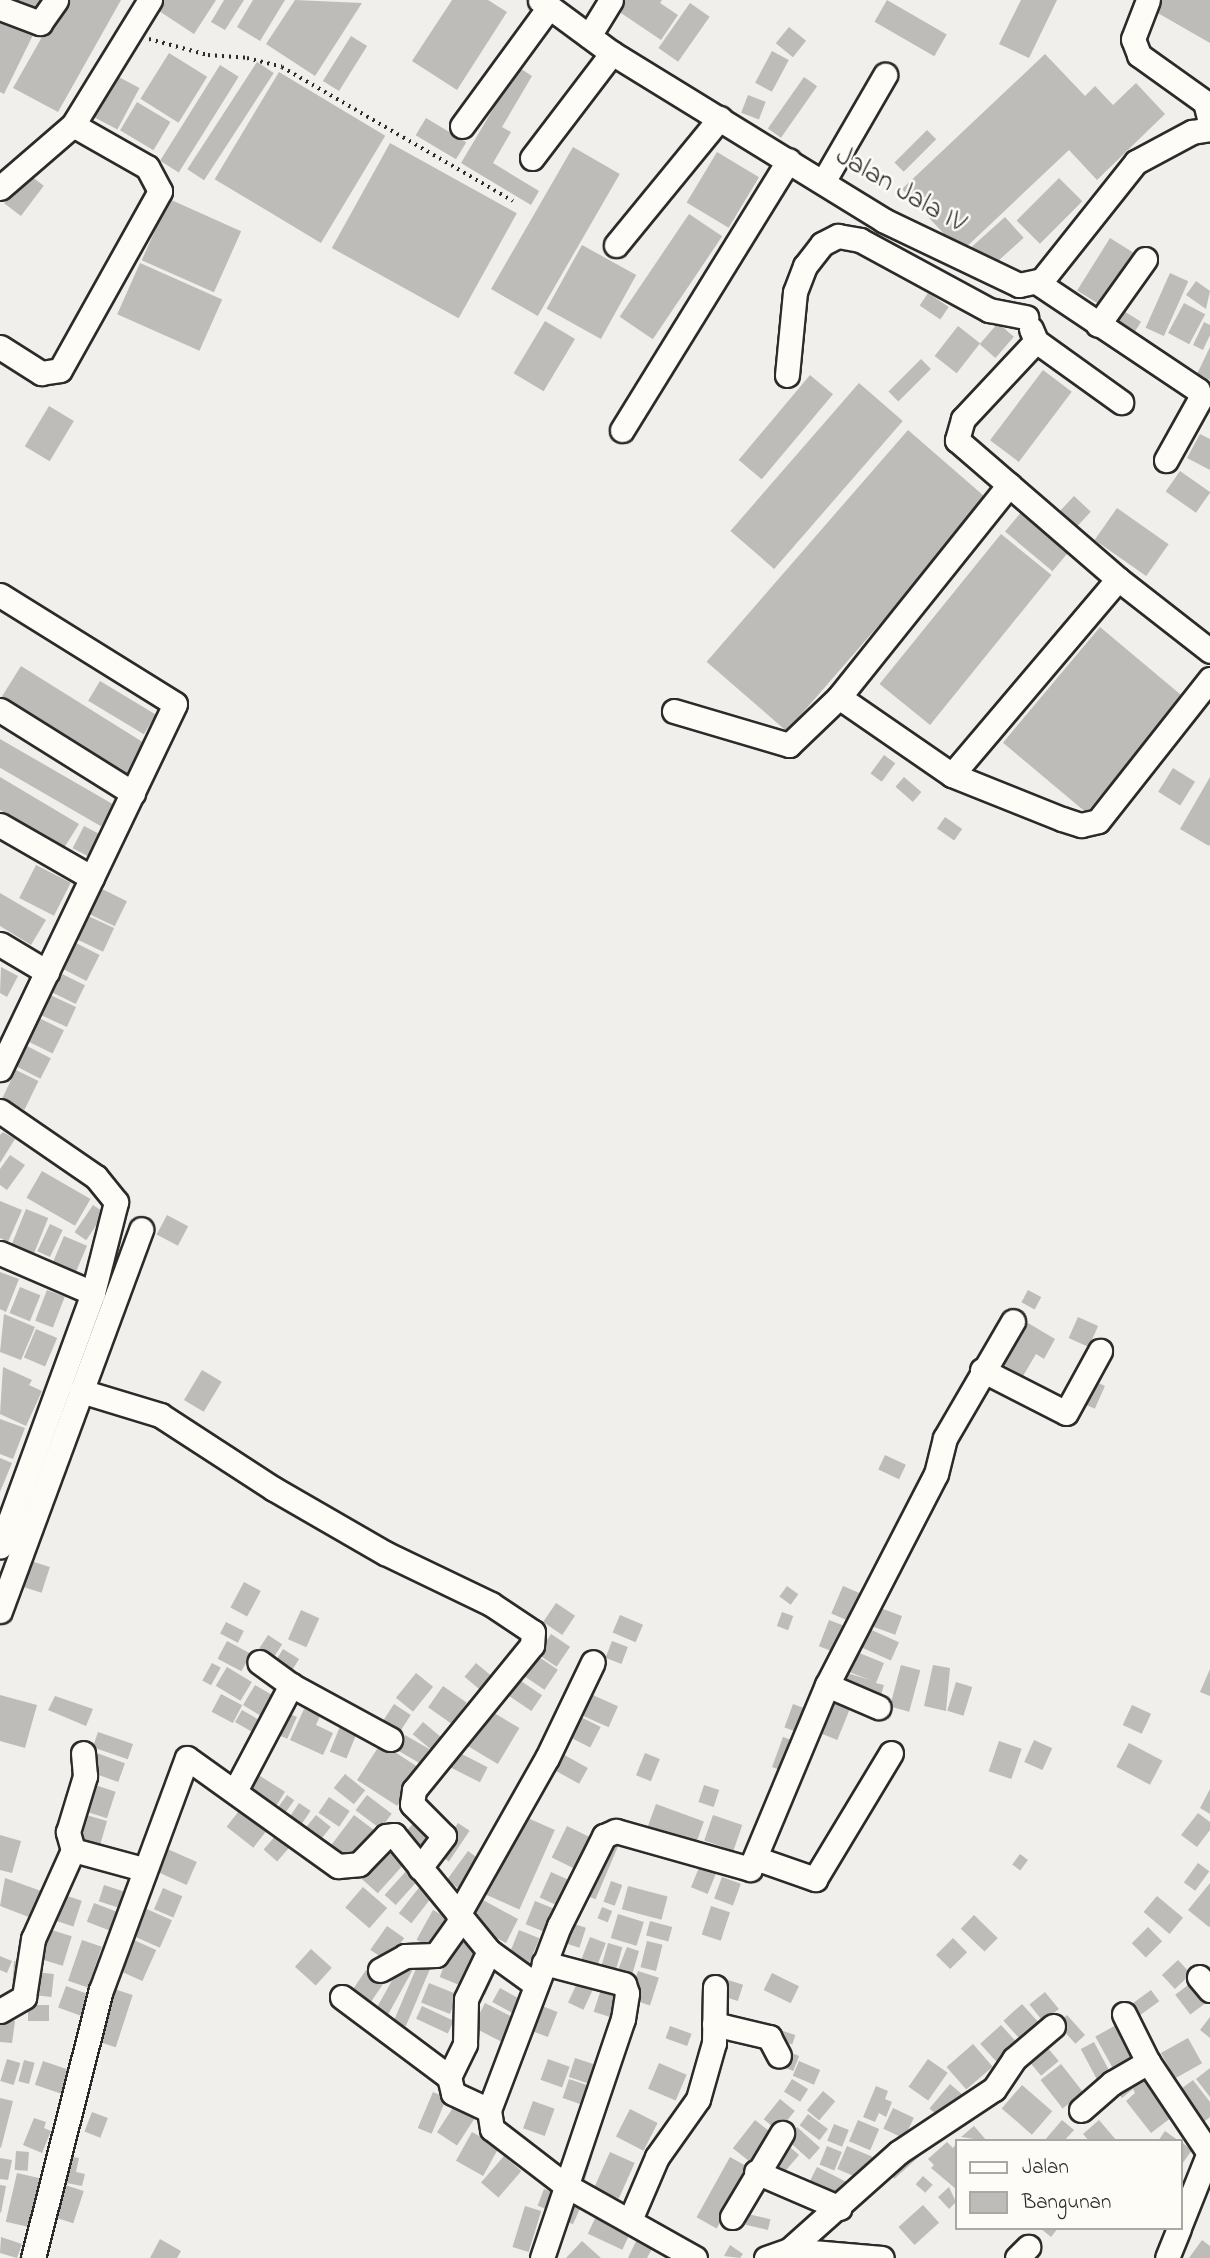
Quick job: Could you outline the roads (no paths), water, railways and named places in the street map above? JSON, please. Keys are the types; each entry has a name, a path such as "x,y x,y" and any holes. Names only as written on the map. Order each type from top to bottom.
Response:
{"street":[{"path":"0,8 40,23 55,0"},
{"path":"0,188 73,125 150,0"},
{"path":"589,36 611,0"},
{"path":"1148,0 1133,39 1139,55 1205,102 1210,122"},
{"path":"462,126 544,3"},
{"name":"Jalan Jala IV","path":"544,3 612,53 917,240 1028,284 1194,385 1201,394 1166,460"},
{"path":"532,158 612,53"},
{"path":"823,182 884,75"},
{"path":"615,245 720,118"},
{"path":"0,347 41,373 60,370 160,191 147,167 73,125"},
{"path":"1121,402 1036,341 1026,317 1028,284 1136,162 1192,132 1210,129"},
{"path":"622,430 789,160"},
{"path":"786,375 795,292 805,266 821,244 838,236 860,240 989,310 1026,317"},
{"path":"1098,325 1145,259"},
{"path":"1036,341 957,429 957,439 1118,579 1210,651"},
{"path":"674,711 789,745 839,697 1009,485"},
{"path":"952,775 1118,579"},
{"path":"0,595 175,704 1,1066"},
{"path":"839,697 952,775 1082,825 1098,821 1210,680"},
{"path":"0,710 133,793"},
{"path":"0,825 92,878"},
{"path":"0,944 47,972"},
{"path":"0,1111 111,1192 116,1202 93,1293 0,1547"},
{"path":"0,1611 141,1229"},
{"path":"0,1253 93,1293"},
{"path":"695,2258 565,2185 492,2129 489,2110 544,1963 607,1833 615,1831 750,1869 827,1685 936,1474 944,1438 1013,1321"},
{"path":"982,1370 1066,1413 1100,1351"},
{"path":"81,1391 160,1415 274,1489 385,1553 491,1604 533,1632 532,1645 414,1790 412,1804 444,1836 420,1868"},
{"path":"259,1662 291,1685 390,1739"},
{"path":"380,1969 405,1956 436,1955 460,1918 547,1758 593,1662"},
{"path":"236,1789 291,1685"},
{"path":"827,1685 878,1707"},
{"path":"0,2011 24,1997 33,1939 74,1850 68,1832 85,1776 83,1753"},
{"path":"755,1858 815,1879 891,1753"},
{"path":"33,2258 78,2068 143,1869 187,1758 236,1789 338,1866 359,1864 390,1834 489,1951 536,1985"},
{"path":"74,1850 143,1869"},
{"path":"449,2077 465,2044 466,1999 489,1951"},
{"path":"542,2258 623,2019 627,1986 544,1963"},
{"path":"630,2220 657,2157 698,2099 714,2024 715,1987"},
{"path":"342,1997 449,2077 453,2093 489,2110"},
{"path":"1124,2014 1148,2062 1209,2152 1182,2222"},
{"path":"714,2024 769,2037 779,2056"},
{"path":"766,2258 789,2250 917,2138 994,2089 1014,2059 1053,2026"},
{"path":"1081,2110 1112,2083 1148,2062"},
{"path":"732,2217 756,2172 782,2133"},
{"path":"756,2172 840,2208"},
{"path":"1167,2258 1179,2230"},
{"path":"789,2250 882,2258"}]}
